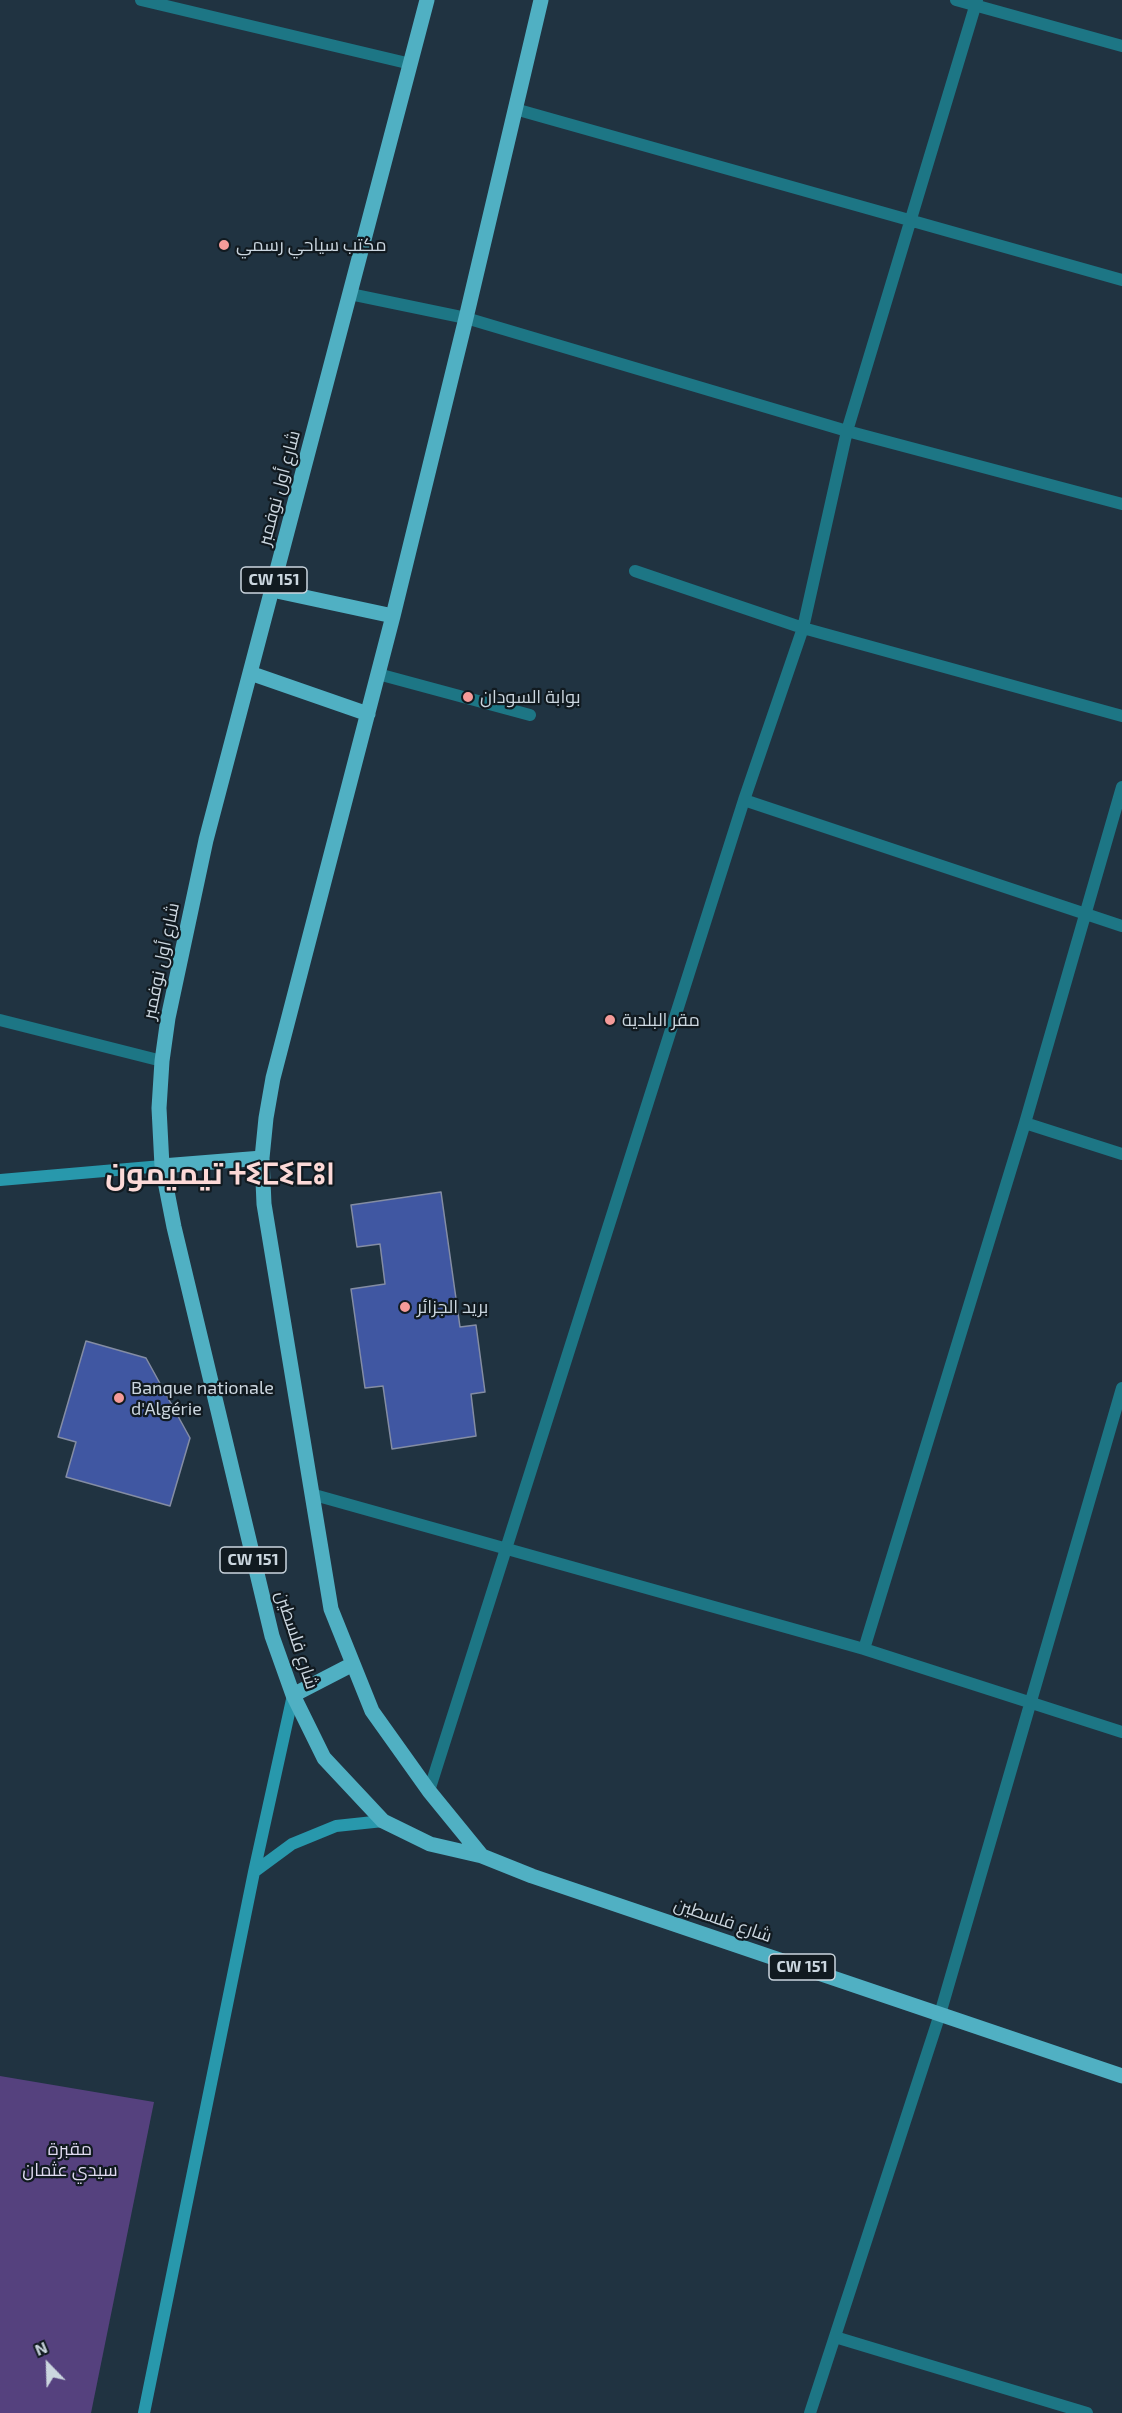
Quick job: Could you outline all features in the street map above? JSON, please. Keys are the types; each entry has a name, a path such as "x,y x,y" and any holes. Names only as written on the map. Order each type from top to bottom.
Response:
{"main road":[{"name":"شارع أول نوفمبر","path":"162,1166 159,1107 162,1061 168,1018 207,840 427,0"},
{"name":"CW 151","path":"262,1158 273,1078 393,616 541,0"},
{"path":"272,590 393,616"},
{"path":"250,673 368,714"},
{"path":"162,1166 262,1158"},
{"name":"شارع فلسطين","path":"262,1158 264,1204 331,1609 372,1711 429,1791 482,1856"},
{"name":"شارع فلسطين","path":"162,1166 174,1227 272,1636 293,1695 324,1758 383,1821 430,1844 482,1856 532,1876 1122,2076"},
{"path":"293,1695 353,1664"}],"street":[{"path":"141,0 411,64"},
{"path":"956,0 977,3 1122,46"},
{"path":"429,1791 744,800 803,628 847,431 977,3"},
{"path":"515,109 1122,280"},
{"path":"350,294 466,318 847,431 1122,504"},
{"path":"635,571 803,628 1122,716"},
{"path":"378,674 530,715"},
{"path":"864,1649 1025,1123 1122,787"},
{"path":"744,800 1122,926"},
{"path":"0,1020 162,1061"},
{"path":"1025,1123 1122,1154"},
{"path":"0,1180 162,1166"},
{"path":"810,2413 940,2014 1121,1392"},
{"path":"311,1494 864,1649 1122,1732"},
{"path":"144,2413 254,1872 293,1695"},
{"path":"254,1872 292,1844 336,1826 383,1821"},
{"path":"834,2337 1087,2413"}],"green space":[{"name":"مقبرة سيدي عثمان","path":"0,2076 154,2102 91,2413 0,2413"}],"building":[{"name":"بريد الجزائر","path":"441,1192 460,1327 476,1325 485,1392 471,1394 476,1436 392,1449 383,1386 365,1388 351,1289 385,1284 380,1244 357,1247 351,1205"},
{"name":"Banque nationale d'Algérie","path":"86,1341 146,1358 190,1438 170,1506 66,1477 76,1442 58,1437"}],"place":[{"name":"مكتب سياحي رسمي","path":"224,245"},
{"name":"بوابة السودان","path":"468,697"},
{"name":"مقر البلدية","path":"610,1020"},
{"name":"بريد الجزائر","path":"405,1307"},
{"name":"Banque nationale d'Algérie","path":"119,1398"}],"district":[{"name":"تيميمون ⵜⵉⵎⵉⵎⵓⵏ","path":"220,1174"}]}
